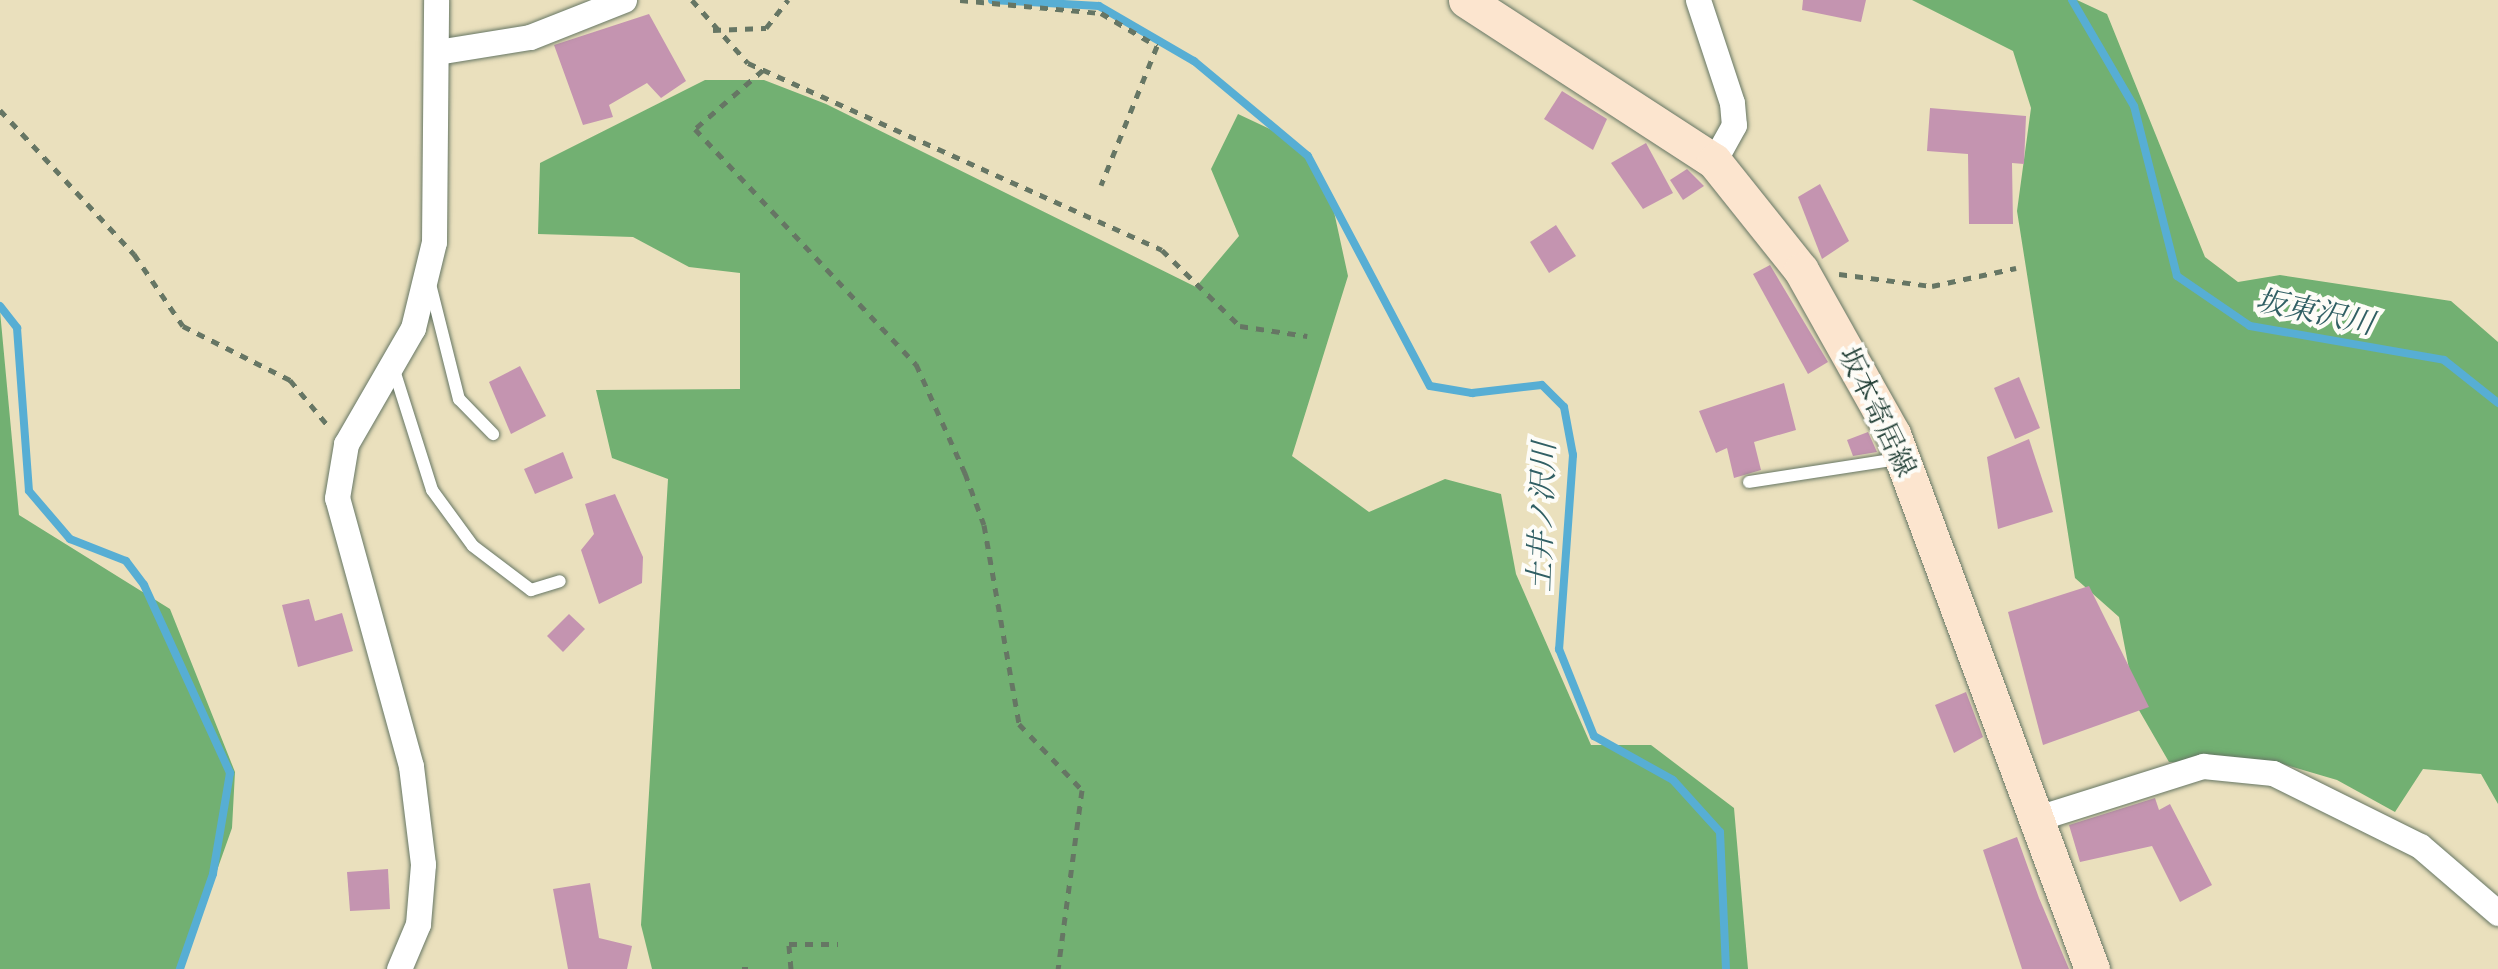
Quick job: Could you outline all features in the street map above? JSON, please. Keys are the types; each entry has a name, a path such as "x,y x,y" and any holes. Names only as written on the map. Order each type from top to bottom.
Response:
{"main road":[{"name":"坂本寄居線","path":"1466,0 1714,161 1801,270 1901,458 2042,817 2092,969"}],"street":[{"path":"399,969 418,924 424,864 411,766 337,498 346,444 394,370 426,273 436,0"},
{"path":"437,52 530,37 624,0"},
{"path":"1698,0 1732,103 1734,125 1714,161"},
{"path":"2042,817 2203,766 2272,773 2420,846 2498,913"}],"lane":[{"path":"426,273 459,399 494,434"},
{"path":"394,370 432,490 473,546 530,590 560,582"},
{"path":"1748,482 1901,458"}],"path":[{"path":"692,0 712,30 764,70 1162,250 1240,326 1307,336"},
{"path":"712,30 766,28 788,0"},
{"path":"960,0 1102,14 1157,46 1101,185"},
{"path":"764,70 695,129 916,364 965,473 984,524 1019,724 1082,790 1058,969"},
{"path":"0,110 134,254 183,326 290,380 346,444"},
{"path":"1801,270 1932,286 2016,268"},
{"path":"791,969 789,944 838,944"}],"green space":[{"path":"1912,0 2077,0 2107,14 2205,257 2238,282 2280,275 2451,301 2498,342 2498,804 2481,774 2423,769 2395,812 2337,780 2276,762 2169,762 2136,705 2119,617 2075,578 2017,211 2031,108 2013,51"},
{"path":"705,80 764,80 826,104 1196,287 1239,236 1211,169 1238,114 1295,141 1331,198 1348,276 1292,456 1369,512 1445,479 1501,494 1516,574 1591,745 1651,745 1734,808 1748,969 652,969 641,925 668,479 612,458 596,390 740,389 740,273 689,267 633,237 538,234 540,163"},
{"path":"0,311 19,515 170,609 235,772 232,828 182,969 0,969"}],"building":[{"path":"1803,0 1866,0 1861,22 1802,10"},
{"path":"649,14 686,81 661,98 647,83 609,105 613,117 583,125 554,45"},
{"path":"1562,91 1607,119 1593,150 1544,119"},
{"path":"1930,108 2026,116 2024,164 2012,163 2013,224 1969,224 1968,154 1927,151"},
{"path":"1646,143 1673,193 1643,209 1611,163"},
{"path":"1687,169 1704,186 1683,200 1670,180"},
{"path":"1820,184 1849,241 1822,259 1798,197"},
{"path":"1556,225 1576,256 1549,273 1530,242"},
{"path":"1770,265 1828,362 1808,374 1753,274"},
{"path":"520,366 546,416 511,434 489,382"},
{"path":"2019,377 2040,428 2015,439 1994,388"},
{"path":"1784,383 1796,430 1754,442 1761,470 1734,478 1727,448 1716,453 1699,411"},
{"path":"1868,432 1877,452 1853,456 1847,440"},
{"path":"2029,439 2053,512 1998,529 1987,457"},
{"path":"563,452 573,478 535,494 524,469"},
{"path":"615,494 643,557 642,583 599,604 581,550 594,534 585,504"},
{"path":"2089,586 2149,707 2043,745 2008,612"},
{"path":"309,599 315,621 342,613 353,651 298,667 282,605"},
{"path":"569,614 585,629 563,652 547,636"},
{"path":"1966,692 1983,737 1954,753 1935,705"},
{"path":"2155,798 2159,810 2170,804 2212,885 2180,902 2152,846 2080,862 2069,825"},
{"path":"2017,837 2069,969 2022,969 1983,850"},
{"path":"388,869 390,909 350,911 347,872"},
{"path":"590,883 599,938 632,946 627,969 568,969 553,889"}],"waterway":[{"name":"土井ノ沢川","path":"992,0 1099,6 1194,61 1308,156 1430,386 1472,393 1542,385 1564,407 1573,455 1559,649 1594,736 1673,780 1720,832 1726,969"},
{"name":"坂東沢川","path":"2072,0 2134,106 2177,276 2250,326 2444,360 2498,403"},
{"path":"0,306 17,328 29,491 70,539 126,561 144,585 230,773 213,874 180,969"}]}
